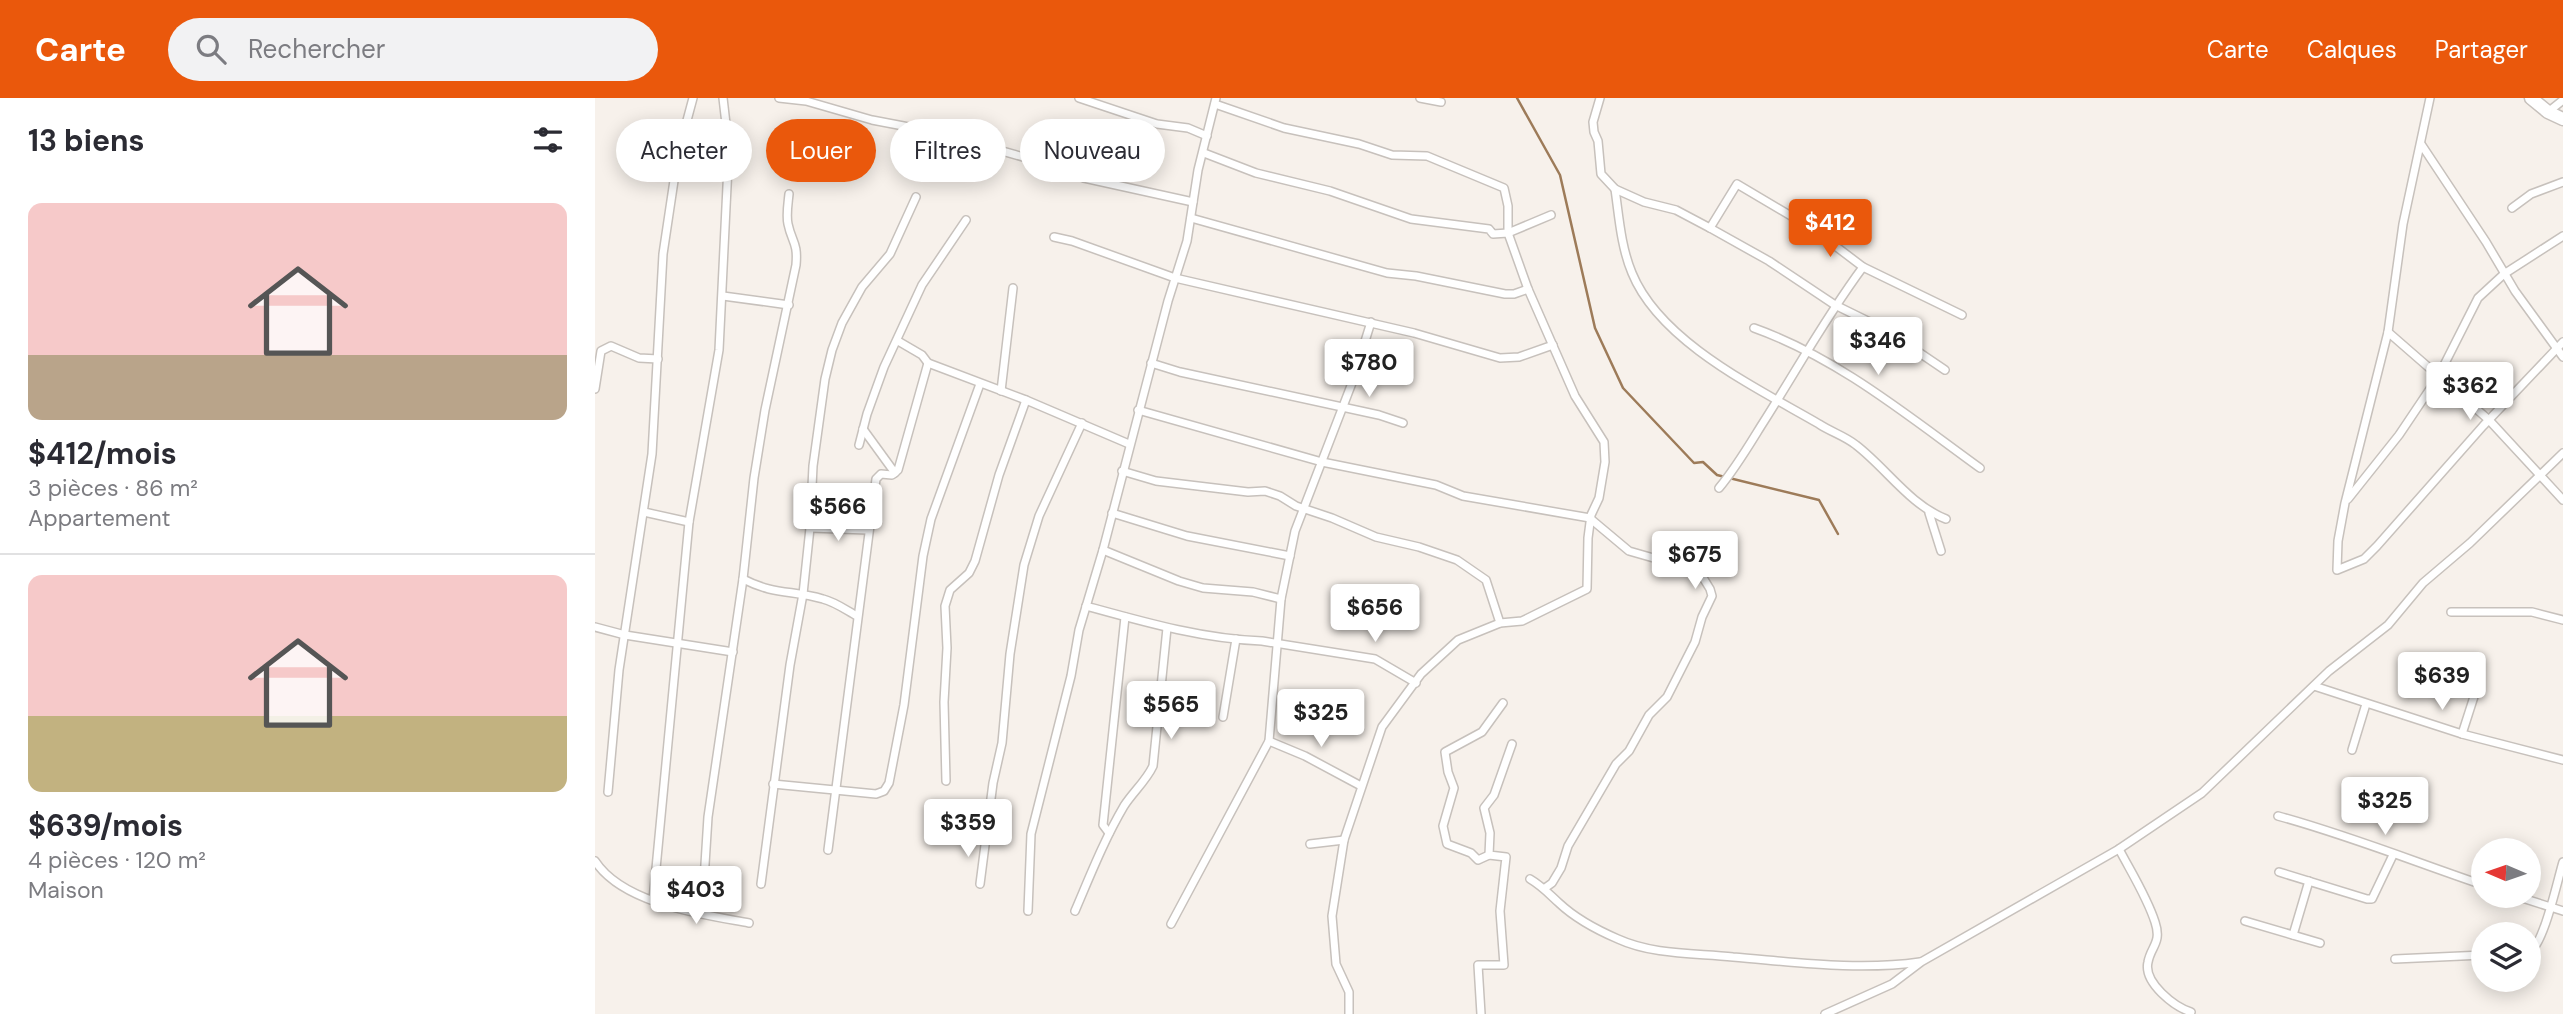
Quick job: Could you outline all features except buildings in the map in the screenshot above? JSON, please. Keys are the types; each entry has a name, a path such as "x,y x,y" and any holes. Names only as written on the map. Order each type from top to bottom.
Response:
{"highway":[{"path":"2531,98 2548,112 2563,119"}],"street":[{"path":"608,792 619,670 652,454 663,254 678,154 693,98"},
{"path":"653,900 689,522 715,378 723,296 723,247 729,166 723,98"},
{"path":"779,98 806,101 873,120 935,132 1048,164 1084,178 1193,202"},
{"path":"1079,98 1157,124 1188,128 1207,136"},
{"path":"1419,98 1441,102"},
{"path":"1600,98 1593,122 1594,132 1601,174 1615,189 1644,202 1676,210 1710,228 1769,261 1835,305 1887,330 1945,370"},
{"path":"2430,98 2403,224 2388,332 2345,503 2338,541 2337,570 2364,559 2560,344"},
{"path":"2548,112 2563,100"},
{"path":"1028,911 1031,834 1086,606 1181,262 1198,170 1216,101 1284,128 1359,144 1392,155 1427,156 1500,186 1507,193 1508,233 1528,289 1575,396 1598,429 1606,448 1599,498 1591,519 1586,555 1587,589 1522,621 1500,623 1458,640 1421,674 1382,727 1344,840 1332,916 1336,964 1349,992 1349,1014"},
{"path":"2421,144 2504,274 2560,344 2563,357"},
{"path":"1204,153 1256,173 1330,191 1411,219 1489,229 1493,234 1508,233 1551,215"},
{"path":"2512,208 2531,194 2563,182"},
{"path":"1710,228 1737,184 1813,229 1863,267 1962,314"},
{"path":"1615,189 1624,246 1632,272 1647,301 1672,329 1696,348 1778,400 1857,446 1929,513 1946,519"},
{"path":"704,880 708,817 743,579 754,478 797,253 787,217 789,194"},
{"path":"761,884 790,665 803,594 820,405 832,350 851,304 898,240 916,197"},
{"path":"1191,218 1387,273 1416,276 1505,294 1528,289"},
{"path":"859,444 884,367 922,285 965,220"},
{"path":"2345,503 2399,435 2438,377 2478,298 2504,274 2563,236"},
{"path":"1054,237 1175,278 1371,322 1500,358 1519,357 1553,345"},
{"path":"1719,488 1778,400 1835,305 1863,267"},
{"path":"1001,391 1013,288"},
{"path":"723,296 789,305"},
{"path":"1171,924 1269,741 1281,599 1295,531 1343,408 1371,322"},
{"path":"1754,328 1787,340 1829,362 1980,468"},
{"path":"2388,332 2489,420 2563,500"},
{"path":"898,341 922,355 928,363 1129,444"},
{"path":"595,389 601,351 611,346 639,358 658,359"},
{"path":"828,850 876,479 878,475 895,473 900,466 928,363"},
{"path":"1151,363 1180,372 1403,422"},
{"path":"773,784 876,794 884,791 889,783 904,705 923,556 931,519 980,384"},
{"path":"946,781 945,606 950,590 969,573 975,561 999,475 1025,400"},
{"path":"1138,410 1322,462 1436,485 1464,496 1591,519 1629,551 1699,571 1712,596 1702,617 1695,642 1667,697 1649,715 1629,751 1616,764 1568,846 1561,868 1552,883 1545,888"},
{"path":"980,884 993,783 1002,743 1010,654 1024,565 1039,516 1082,423"},
{"path":"863,429 895,473"},
{"path":"1825,1014 1892,984 1920,962 2119,849 2202,793 2329,671 2388,625 2423,583 2470,543 2563,453"},
{"path":"1122,471 1156,481 1248,492 1265,491 1375,537 1419,547 1457,560 1486,580 1500,623"},
{"path":"644,512 689,522"},
{"path":"1112,513 1187,536 1290,556"},
{"path":"1929,513 1941,551"},
{"path":"810,528 868,530"},
{"path":"1103,550 1203,588 1253,592 1281,599"},
{"path":"743,579 772,592 825,599 857,616"},
{"path":"1086,606 1167,628 1375,659 1416,683"},
{"path":"2451,612 2532,612 2563,620"},
{"path":"1109,832 1103,825 1125,617"},
{"path":"595,627 625,635 733,652"},
{"path":"1075,911 1109,832 1126,802 1153,766 1167,628"},
{"path":"1223,717 1236,639"},
{"path":"2462,733 2479,681"},
{"path":"2314,686 2462,733 2563,761"},
{"path":"1481,1014 1478,965 1504,965 1500,911 1506,857 1489,855 1478,860 1471,853 1447,844 1443,826 1454,789 1445,752 1482,732 1503,703"},
{"path":"2352,750 2366,704"},
{"path":"1269,741 1305,756 1361,786"},
{"path":"1489,855 1490,833 1483,808 1494,795 1512,744"},
{"path":"2278,816 2351,837 2393,855 2471,881"},
{"path":"1310,844 1344,840"},
{"path":"2119,849 2156,924 2157,943 2147,963 2149,973 2167,999 2191,1012"},
{"path":"2279,872 2372,899 2393,855"},
{"path":"595,860 630,892 659,903 749,923"},
{"path":"2541,935 2563,862"},
{"path":"1530,879 1545,888 1581,920 1620,940 1651,949 1827,964 1884,966 1920,962"},
{"path":"2293,935 2309,881"},
{"path":"2541,904 2563,911"},
{"path":"2245,921 2320,943"},
{"path":"2395,959 2471,956"}],"waterway":[{"path":"1517,98 1560,175 1595,328 1623,388 1694,463 1703,462 1717,475 1819,500 1838,534"}]}
